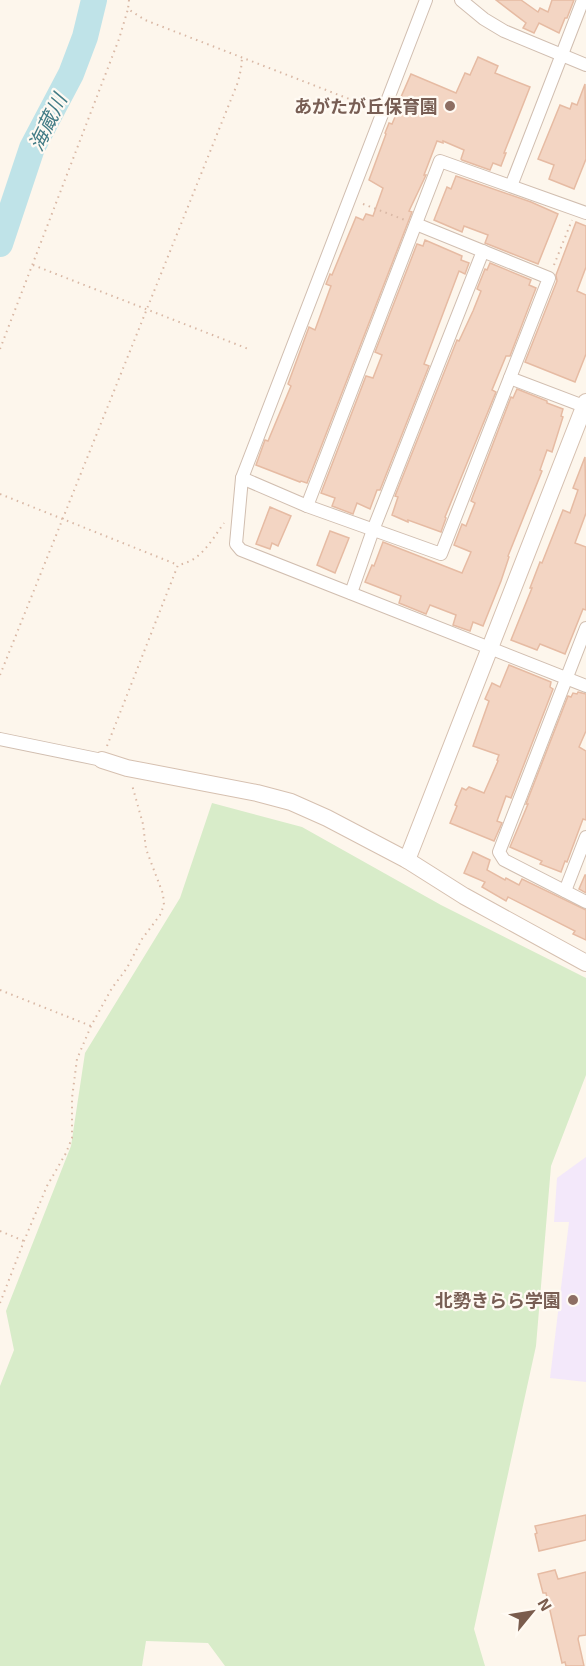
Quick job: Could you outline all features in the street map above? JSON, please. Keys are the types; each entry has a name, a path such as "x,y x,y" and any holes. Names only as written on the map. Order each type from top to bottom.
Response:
{"street":[{"path":"426,0 242,478 236,544 242,550 586,686"},
{"path":"461,0 484,19 504,31 586,65"},
{"path":"511,186 583,0"},
{"path":"307,506 440,161 581,211"},
{"path":"242,478 307,506 441,554 549,278 416,224"},
{"path":"351,593 373,530 483,251"},
{"path":"406,860 585,405 510,378"},
{"path":"586,628 499,852 504,861 586,902"},
{"path":"0,739 291,802 327,818 406,860 464,896 586,963"},
{"path":"565,891 586,837"}],"path":[{"path":"0,349 119,39 129,0"},
{"path":"128,9 145,20 357,102"},
{"path":"0,675 238,82 242,58"},
{"path":"349,199 416,224"},
{"path":"549,278 581,211"},
{"path":"33,265 251,350"},
{"path":"0,494 177,566 199,556 229,516 238,509"},
{"path":"102,760 177,566"},
{"path":"0,1303 47,1186 72,1138 72,1098 77,1059 91,1026 112,988 127,968 142,939 160,915 164,904 163,894 146,849 143,824 127,768"},
{"path":"0,990 91,1026"},
{"path":"0,1231 24,1240"}],"shaded area":[{"name":"北勢きらら学園","path":"586,1157 586,1382 550,1378 569,1222 554,1222 557,1178"}],"green space":[{"path":"212,803 302,827 441,905 586,978 586,1075 551,1166 536,1346 474,1629 485,1666 225,1666 208,1643 146,1641 142,1666 0,1666 0,1386 14,1350 6,1311 71,1146 85,1053 180,898"}],"building":[{"path":"496,0 521,0 538,12 540,8 548,12 552,0 574,0 559,33 539,23 534,33 523,28 526,23"},
{"path":"478,57 498,66 495,73 530,87 501,166 493,163 490,170 462,160 464,150 443,141 443,143 437,141 424,175 426,175 409,211 412,212 307,483 256,465 265,440 268,441 291,386 288,384 309,327 315,330 331,286 326,284 356,217 363,220 366,214 373,216 383,188 369,180 385,133 389,123 392,124 411,74 456,93 465,73 470,75"},
{"path":"585,84 586,159 574,189 549,179 554,165 538,159 560,105 570,109 572,103 577,105"},
{"path":"456,176 531,202 558,214 538,264 485,243 488,235 464,226 462,232 434,220 447,187 451,189"},
{"path":"576,222 586,226 586,267 577,291 586,295 586,354 575,382 525,362 557,281 556,275"},
{"path":"425,240 462,256 461,260 469,263 465,274 459,271 424,364 429,366 380,490 377,490 370,509 357,503 353,514 332,506 335,498 321,493 366,376 373,378 382,355 375,352 417,244 423,246"},
{"path":"490,263 531,280 529,285 536,288 510,356 506,356 492,390 496,392 441,532 392,515 398,497 395,496 457,340 459,341 473,311 481,291 477,289"},
{"path":"517,389 563,409 561,416 563,417 552,452 547,450 540,470 542,471 483,626 473,622 470,631 453,625 456,615 430,605 426,614 399,603 401,596 365,582 383,542 462,573 471,552 454,545 462,524 466,526 475,503 471,501 511,397 513,398"},
{"path":"585,457 586,513 575,543 586,547 586,610 583,609 565,654 540,644 537,650 511,640 540,562 542,563 563,510 570,513 578,490 573,488"},
{"path":"270,507 291,516 278,546 272,543 270,549 256,544"},
{"path":"330,531 349,538 335,573 317,565"},
{"path":"509,665 551,682 550,687 553,689 511,798 506,796 497,821 502,823 494,841 450,823 462,788 466,790 469,787 484,793 498,761 499,755 473,746 489,701 485,699 492,683 500,687"},
{"path":"573,693 586,694 586,731 579,747 586,751 586,820 583,819 561,872 540,864 542,861 510,847 568,696 571,697"},
{"path":"473,852 490,860 487,870 505,880 506,878 519,885 522,879 586,910 586,940 573,934 575,931 508,897 506,901 482,887 485,882 464,873"},
{"path":"586,875 586,893 579,889"},
{"path":"586,1515 586,1540 539,1551 535,1526"},
{"path":"555,1570 558,1579 586,1572 586,1635 579,1636 578,1639 584,1666 566,1666 565,1662 562,1663 546,1593 543,1593 538,1574"}],"waterway":[{"name":"海蔵川","path":"0,244 32,148 71,74 85,37 94,0"}],"place":[{"name":"あがたが丘保育園","path":"450,106"},
{"name":"北勢きらら学園","path":"573,1300"}]}
